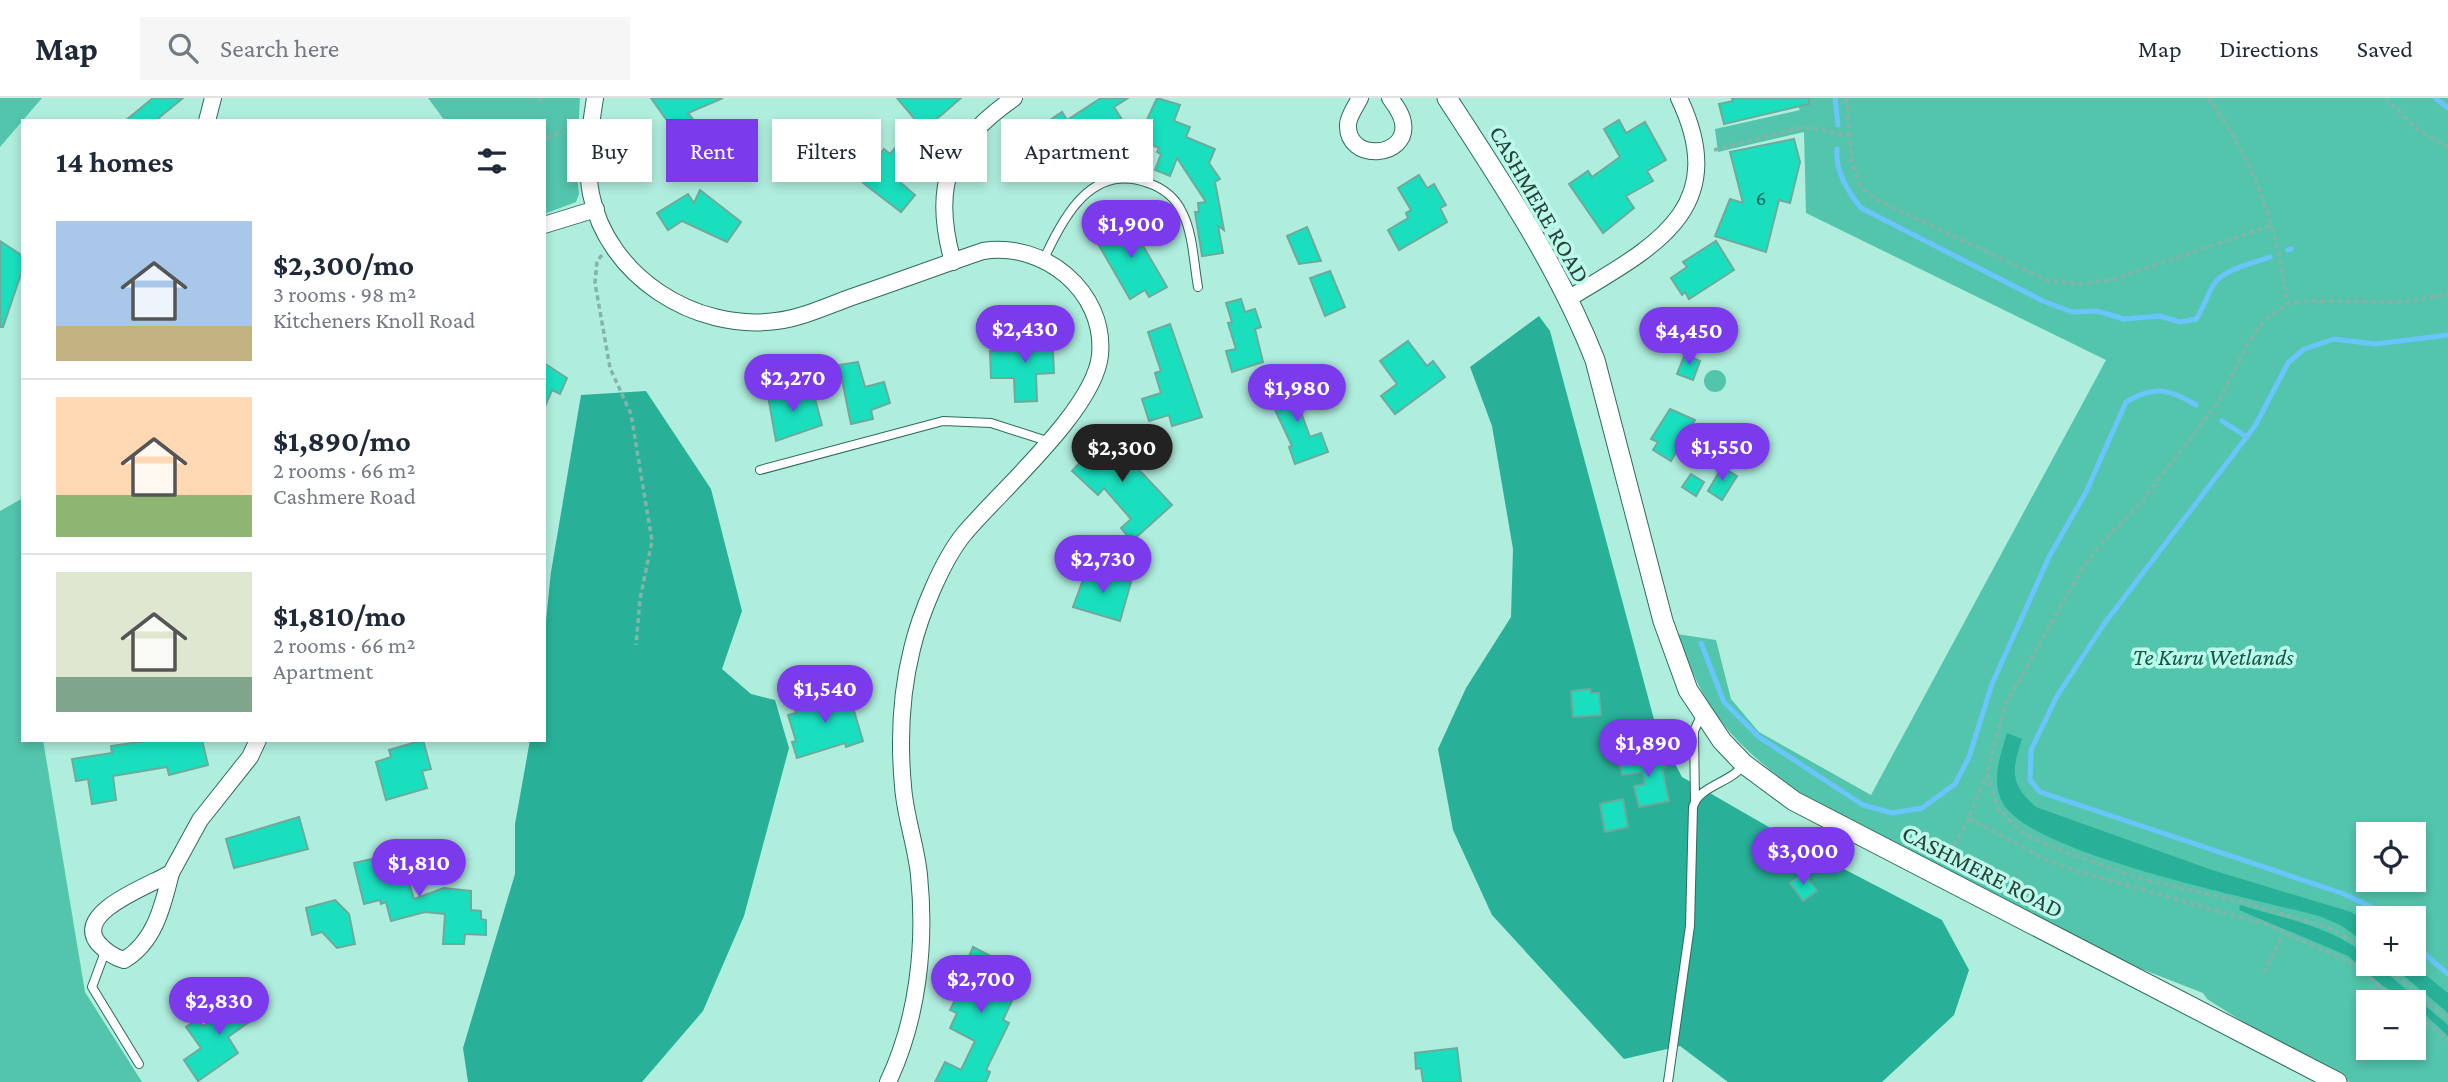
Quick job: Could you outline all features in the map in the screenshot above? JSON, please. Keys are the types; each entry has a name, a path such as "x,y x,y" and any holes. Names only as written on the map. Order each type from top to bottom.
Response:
{"street":[{"path":"208,119 213,98"},
{"path":"595,98 589,168 596,209 613,244 638,276 656,290 695,312 733,321 775,321 796,317 953,261 1000,248 1016,250 1044,260 1063,271 1086,299 1095,317 1100,354 1097,369 1084,398 962,537 940,574 912,648 902,704 903,787 919,875 921,944 914,1001 897,1063 888,1082"},
{"path":"953,261 944,230 942,210 949,170 957,151 971,132 1014,98"},
{"path":"1360,98 1348,123 1350,134 1363,150 1372,153 1390,148 1403,133 1403,123 1390,98"},
{"name":"CASHMERE ROAD","path":"1447,98 1567,299 1595,360 1663,621 1678,666 1702,714 1744,764 1794,801 2337,1082"},
{"path":"1567,299 1663,237 1685,207 1697,166 1696,144 1693,127 1679,98"},
{"path":"546,224 596,209"},
{"path":"171,873 103,910 93,923 93,937 105,952 124,960 135,954 153,930 171,873 200,820 250,757 257,742"}],"lane":[{"path":"1044,260 1060,223 1083,195 1098,185 1133,178 1162,189 1184,215 1198,288"},
{"path":"760,470 943,421 991,423 1047,441"},
{"path":"1668,1082 1690,926 1695,801 1694,731 1702,714"},
{"path":"1695,801 1709,789 1733,777 1744,764"},
{"path":"105,952 92,987 139,1063"}],"path":[{"path":"1846,98 1852,164 1860,186 1877,200 2047,280 2079,284 2115,279 2272,225"},
{"path":"2208,98 2253,174 2272,225 2287,304"},
{"path":"2385,98 2417,129 2448,147"},
{"path":"1714,150 1800,128 1814,127 1832,134 1849,135"},
{"path":"546,138 565,132"},
{"path":"613,244 597,261 595,282 610,368 631,414 652,541 640,599 636,645"},
{"path":"1937,875 1969,818 1987,774 2005,705 2082,569 2098,546 2140,504 2219,401 2246,347 2264,320 2287,304 2307,301 2404,302 2448,294"},
{"path":"1987,774 1998,809 2026,835 2145,880 2243,902 2332,929 2356,944"},
{"path":"1969,818 2046,860 2073,870 2217,908 2284,932 2349,962 2385,990"},
{"path":"2264,973 2284,932"},
{"path":"2397,976 2448,1018"},
{"path":"2426,1022 2448,1040"}],"green space":[{"path":"0,98 42,98 24,119 21,119 0,147"},
{"path":"428,98 580,98 579,119 567,119 567,182 578,182 579,194 576,202 546,213 546,119 444,119"},
{"name":"Te Kuru Wetlands","path":"1794,98 2448,98 2448,1082 2350,1082 2275,1042 2207,999 2203,993 2134,966 1802,794 1757,759 1724,726 1700,687 1677,634 1716,640 1731,699 1759,732 1871,795 2106,360 1806,213 1804,132 1718,152 1715,129 1800,110"},
{"path":"1539,316 1550,331 1656,727 1682,777 1819,856 1942,920 1969,970 1954,1015 1882,1082 1728,1082 1680,1046 1624,1059 1492,915 1453,830 1438,749 1466,688 1511,617 1513,549 1492,426 1470,367"},
{"path":"1715,370 1725,377 1726,381 1719,391 1715,392 1705,385 1704,381 1711,371"},
{"path":"646,391 711,489 742,611 722,669 751,694 775,700 789,748 744,916 703,1011 642,1082 468,1082 463,1048 515,874 515,824 530,742 546,742 546,621 551,572 581,395"},
{"path":"21,499 21,742 43,742 85,992 142,1082 0,1082 0,511"},
{"path":"2007,733 2022,739 2016,759 2015,776 2021,791 2036,807 2212,870 2351,912 2356,916 2356,936 2319,916 2150,873 2058,841 2024,823 2004,805 1997,778"},
{"path":"2240,905 2324,931 2356,948 2356,963 2348,956 2239,910"},
{"path":"2426,975 2448,993 2448,1013 2426,994 2426,990 2421,990 2404,976"},
{"path":"2371,976 2390,976 2407,990 2390,990"},
{"path":"2426,1006 2448,1025 2448,1036 2426,1015"}],"building":[{"path":"153,98 183,98 157,119 127,119"},
{"path":"651,98 723,98 688,113 693,119 666,119"},
{"path":"897,98 961,98 937,119 915,119"},
{"path":"1101,98 1128,98 1114,107 1122,119 1069,119"},
{"path":"1157,98 1180,105 1174,121 1190,127 1186,137 1215,149 1209,163 1220,179 1215,182 1224,230 1218,226 1223,253 1202,256 1195,212 1199,212 1198,203 1206,202 1177,158 1170,176 1155,170 1161,154 1157,152 1159,148 1153,145 1153,119 1147,119"},
{"path":"1732,98 1809,98 1809,104 1724,124 1719,104 1733,101"},
{"path":"1062,112 1066,119 1052,119"},
{"path":"1619,120 1626,133 1645,122 1666,160 1647,171 1653,181 1626,196 1634,208 1603,233 1569,184 1588,171 1592,177 1620,157 1604,129"},
{"path":"1794,139 1800,162 1790,203 1779,200 1766,252 1715,236 1730,199 1743,203 1730,152"},
{"path":"895,148 895,182 900,182 915,195 901,212 863,183 881,182 881,153 884,149 890,154"},
{"path":"1419,175 1427,188 1434,184 1446,205 1440,208 1447,222 1399,250 1388,230 1408,218 1406,213 1411,210 1398,188"},
{"path":"700,190 741,222 727,242 682,221 668,230 657,213 688,194 694,203"},
{"path":"1125,215 1167,287 1149,297 1145,290 1130,299 1097,242 1111,233 1106,226"},
{"path":"1307,227 1321,261 1299,264 1287,236"},
{"path":"0,241 21,255 21,274 3,327 0,327"},
{"path":"1716,241 1734,270 1689,299 1685,292 1682,295 1671,278 1687,267 1683,262"},
{"path":"1330,271 1345,307 1325,316 1310,278"},
{"path":"1241,299 1245,312 1255,309 1261,327 1255,329 1263,362 1232,372 1226,351 1236,349 1228,323 1232,322 1226,303"},
{"path":"1170,324 1202,417 1172,426 1169,415 1149,421 1142,399 1161,393 1155,373 1161,371 1148,332"},
{"path":"1032,330 1052,330 1054,373 1036,374 1037,401 1015,402 1014,378 991,378 990,351 1033,349"},
{"path":"1408,341 1427,366 1433,361 1445,377 1395,414 1381,396 1397,384 1380,361"},
{"path":"1685,354 1700,361 1693,380 1677,374"},
{"path":"858,362 865,387 884,382 890,403 871,410 873,419 851,424 839,365"},
{"path":"546,364 567,378 560,394 552,390 546,404"},
{"path":"1302,382 1308,400 1298,404 1310,437 1321,433 1328,452 1295,464 1289,447 1292,446 1268,395"},
{"path":"791,390 793,400 814,395 822,425 776,441 768,396"},
{"path":"1670,409 1695,420 1671,461 1653,450 1658,442 1651,439"},
{"path":"1110,430 1127,445 1120,454 1172,505 1132,541 1121,528 1131,519 1104,488 1098,495 1072,471"},
{"path":"1722,467 1737,476 1722,500 1708,491"},
{"path":"1691,474 1704,482 1696,496 1682,487"},
{"path":"1087,569 1131,582 1120,621 1073,607"},
{"path":"1590,689 1591,693 1599,693 1601,715 1573,717 1571,691"},
{"path":"848,691 863,741 846,747 845,743 797,758 792,742 796,741 788,715 796,713 795,708"},
{"path":"138,742 202,742 208,765 169,775 167,767 113,776 116,800 92,804 88,779 76,781 72,759 112,753 111,746"},
{"path":"424,742 431,769 422,771 427,788 386,800 376,762 391,757 389,750"},
{"path":"1663,753 1666,767 1662,768 1669,801 1639,807 1634,786 1645,784 1642,772 1622,775 1619,763"},
{"path":"1623,799 1628,827 1605,832 1600,804"},
{"path":"299,817 308,849 234,868 226,839"},
{"path":"401,857 414,899 444,888 471,891 471,910 481,911 481,919 486,920 486,935 465,934 464,944 443,944 445,914 425,912 391,921 386,902 381,904 380,900 364,904 354,863 372,859 373,864"},
{"path":"1804,873 1817,891 1803,901 1790,883"},
{"path":"335,900 349,914 355,944 337,948 322,932 312,935 306,908"},
{"path":"973,947 1016,969 1009,984 1018,988 1003,1020 1009,1023 986,1070 990,1072 986,1082 935,1082 945,1062 961,1070 975,1041 950,1028 957,1013 950,1010 961,988 957,986"},
{"path":"249,994 262,1013 228,1037 238,1053 198,1081 184,1060 201,1048 186,1027 198,1019 203,1026"},
{"path":"1457,1048 1461,1082 1423,1082 1421,1068 1416,1069 1415,1053"}],"waterway":[{"path":"1835,98 1838,125"},
{"path":"2435,98 2448,108"},
{"path":"1837,149 1843,180 1861,208 2043,301 2072,312 2097,311 2124,319 2159,316 2180,322 2196,319 2219,279 2232,270 2270,257"},
{"path":"2369,906 2344,894 2040,792 2030,780 2031,750 2057,696 2104,624 2255,426 2288,363 2304,349 2334,339 2375,344 2448,335"},
{"path":"1701,643 1724,702 1759,737 1863,805 1892,813 1922,808 1955,784 1969,757 1992,684 2049,557 2086,492 2126,402 2145,393 2162,391 2178,395 2196,405"},
{"path":"2222,421 2247,437"},
{"path":"2426,955 2448,974"}]}
